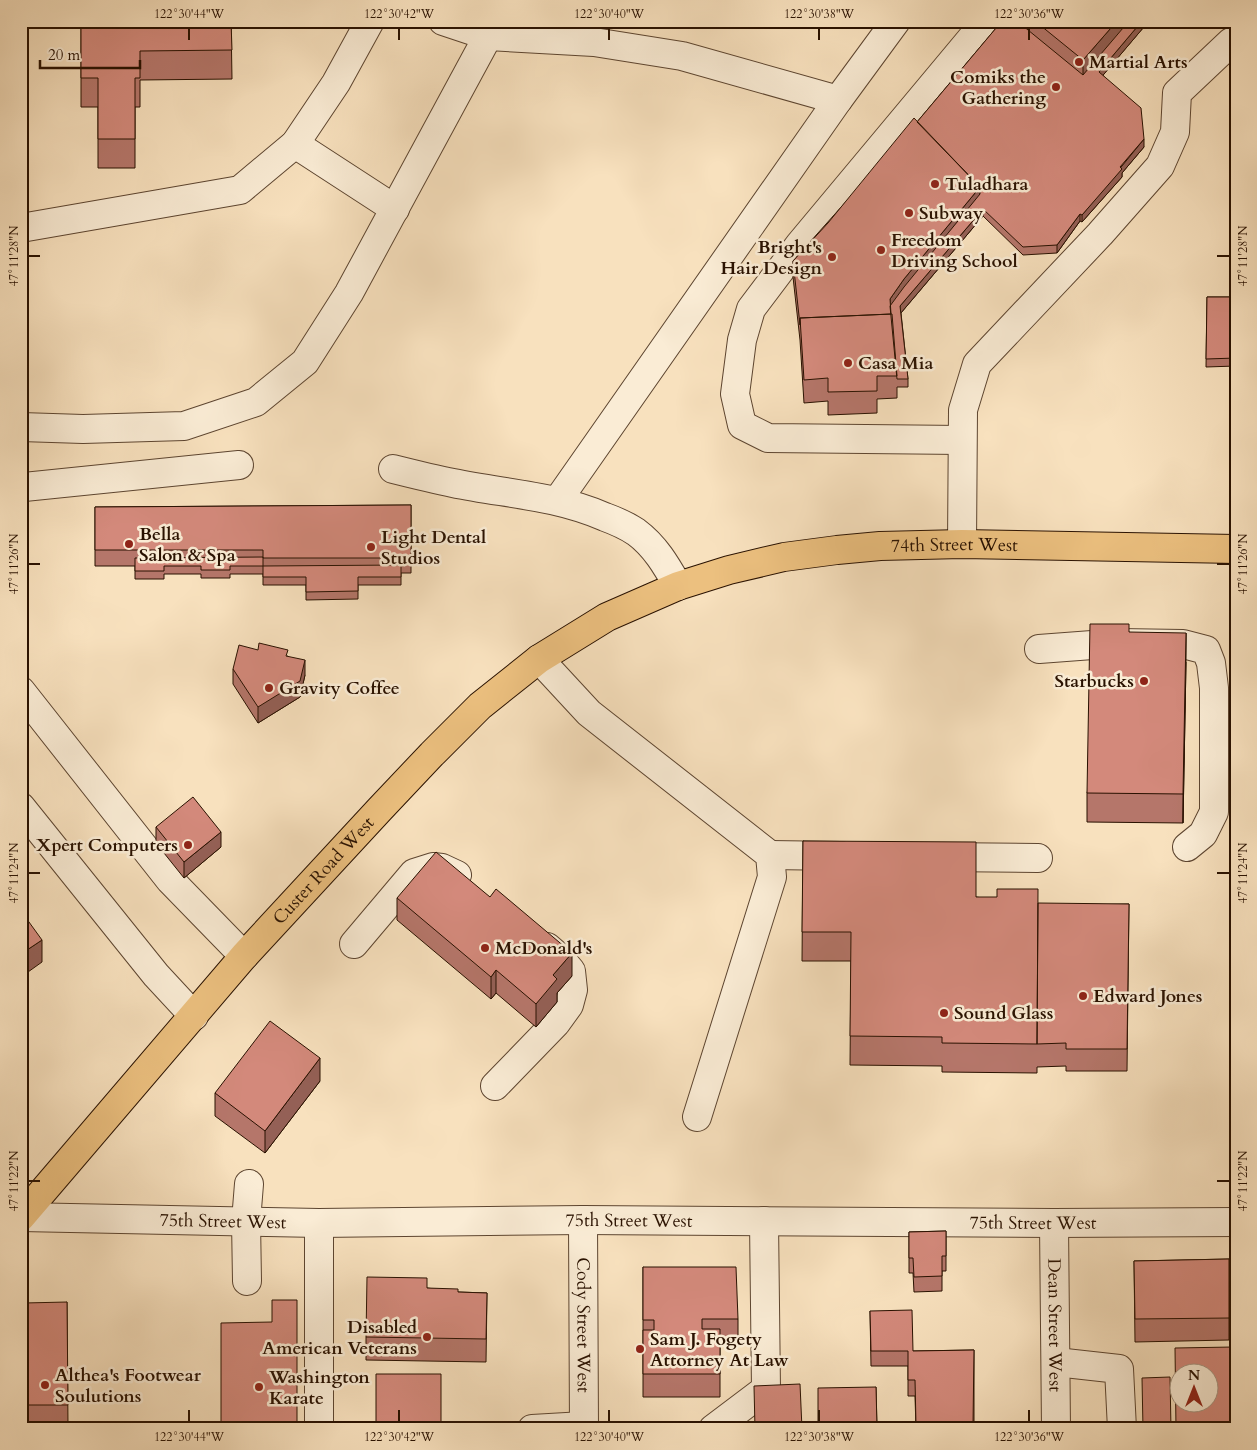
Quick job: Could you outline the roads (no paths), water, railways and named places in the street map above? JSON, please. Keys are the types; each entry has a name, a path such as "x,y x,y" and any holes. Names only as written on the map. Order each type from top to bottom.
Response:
{"main road":[{"name":"74th Street West","path":"678,586 729,570 784,557 880,546 962,544 1236,549"},
{"name":"Custer Road West","path":"21,1217 244,956 380,809 480,706 539,659 607,618 678,586"}],"street":[{"path":"21,228 240,190 295,144 336,83 370,21"},
{"path":"443,21 488,36 594,42 682,56 838,100"},
{"path":"558,500 838,100 896,21"},
{"path":"962,440 768,438 742,425 735,394 742,340 751,309 800,244 986,21"},
{"path":"21,427 83,429 184,426 256,402 305,362 349,293 488,36"},
{"path":"962,544 963,410 977,364 1100,234 1160,166 1175,132 1177,93 1231,42 1236,42"},
{"path":"295,144 394,209"},
{"path":"21,486 240,466"},
{"path":"393,469 453,483 558,500 618,522 635,532 650,545 662,558 678,586"},
{"path":"1039,648 1119,643 1183,644 1206,650 1214,688 1214,812 1203,834 1187,847"},
{"path":"539,659 589,713 770,855 869,856"},
{"path":"21,691 170,880 244,956"},
{"path":"21,807 156,975 194,1016"},
{"path":"697,1117 772,877 770,855"},
{"path":"919,857 1038,858"},
{"path":"354,944 414,873 434,867 442,868 463,878 478,890"},
{"path":"496,1086 556,1023 569,1005 573,990 572,971 561,959 531,934"},
{"path":"247,1281 246,1221 249,1184"},
{"name":"75th Street West","path":"21,1217 319,1223 583,1220 1054,1223 1236,1222"},
{"name":"Cody Street West","path":"583,1220 584,1428"},
{"path":"713,1429 766,1389 764,1221"},
{"path":"319,1223 320,1429"},
{"name":"Dean Street West","path":"1054,1223 1056,1429"},
{"path":"1056,1362 1119,1368 1122,1429"},
{"path":"532,1429 584,1428"}],"place":[{"name":"Martial Arts","path":"1079,62"},
{"name":"Comiks the Gathering","path":"1056,87"},
{"name":"Tuladhara","path":"935,184"},
{"name":"Subway","path":"909,213"},
{"name":"Freedom Driving School","path":"881,250"},
{"name":"Bright's Hair Design","path":"832,257"},
{"name":"Casa Mia","path":"848,363"},
{"name":"Bella Salon & Spa","path":"129,544"},
{"name":"Light Dental Studios","path":"371,547"},
{"name":"Starbucks","path":"1144,681"},
{"name":"Gravity Coffee","path":"269,688"},
{"name":"Xpert Computers","path":"188,845"},
{"name":"McDonald's","path":"485,948"},
{"name":"Edward Jones","path":"1083,996"},
{"name":"Sound Glass","path":"944,1013"},
{"name":"Disabled American Veterans","path":"427,1337"},
{"name":"Sam J. Fogety Attorney At Law","path":"640,1349"},
{"name":"Althea's Footwear Soulutions","path":"45,1385"},
{"name":"Washington Karate","path":"259,1387"}]}
